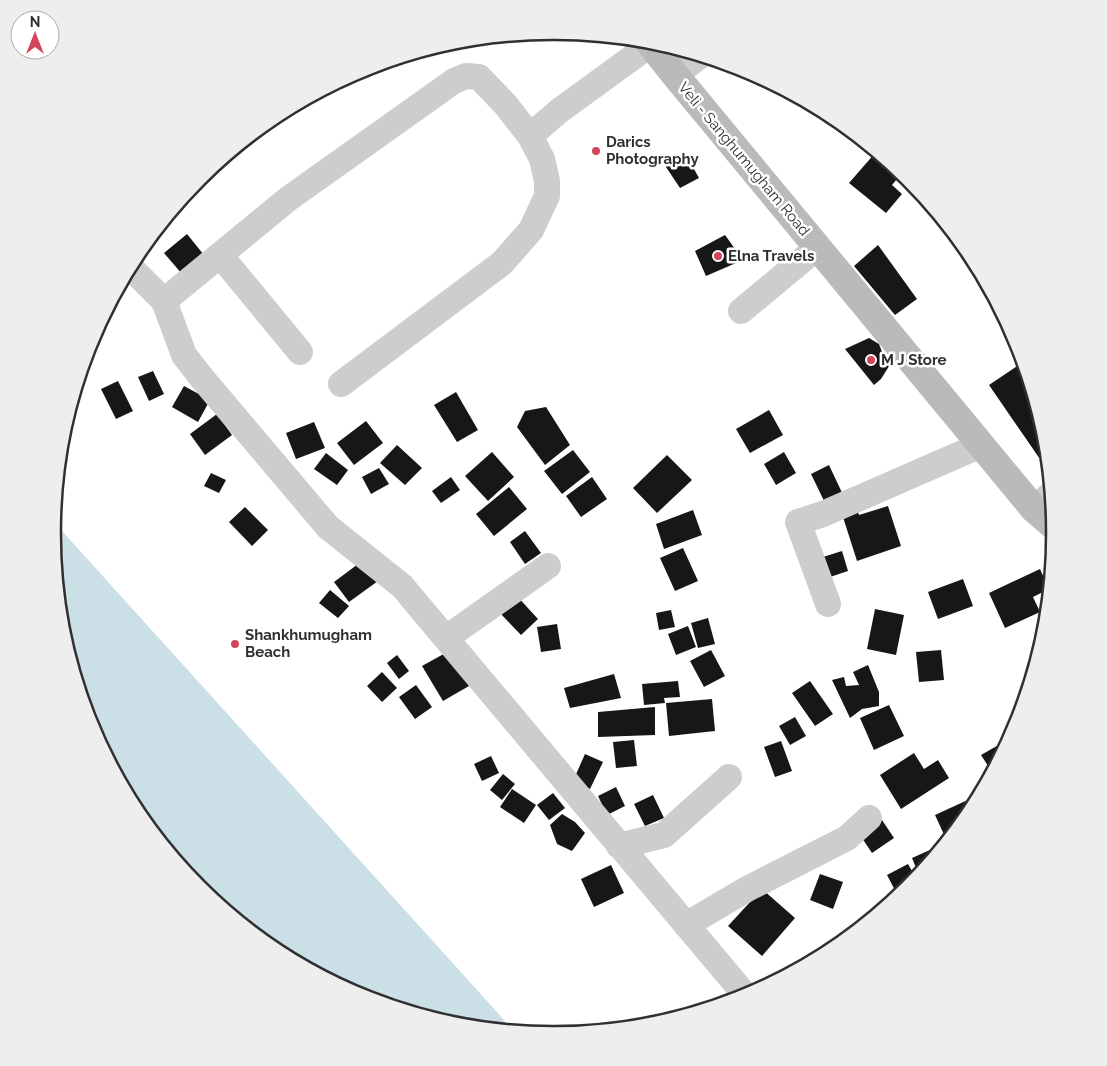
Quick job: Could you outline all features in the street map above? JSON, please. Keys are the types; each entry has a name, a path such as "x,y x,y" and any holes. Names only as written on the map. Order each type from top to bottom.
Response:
{"main road":[{"name":"Veli - Sanghumugham Road","path":"657,51 981,445 1043,502"}],"street":[{"path":"530,136 559,111 642,48"},
{"path":"675,75 694,61"},
{"path":"164,301 288,200 454,81 466,76 479,77 505,104 530,136 542,159 547,181 547,196 532,230 502,263 342,384"},
{"path":"741,310 818,247"},
{"path":"220,255 300,352"},
{"path":"136,272 164,301 184,355 201,377 328,527 402,586 740,989"},
{"path":"828,604 798,522 823,514 981,445"},
{"path":"446,638 548,566"},
{"path":"619,846 664,835 729,777"},
{"path":"686,925 747,889 847,838 869,818"}],"shaded area":[{"path":"61,530 507,1024 457,1017 426,1009 395,1000 335,975 307,960 253,924 228,904 183,858 144,807 111,751 98,722 77,661 70,629 62,565"}],"building":[{"path":"684,151 699,178 680,188 664,164"},
{"path":"872,156 897,179 892,185 902,194 886,213 849,183"},
{"path":"187,234 204,255 182,274 164,253"},
{"name":"Elna Travels","path":"725,235 743,260 706,276 695,251"},
{"path":"878,245 917,299 895,315 854,266"},
{"name":"M J Store","path":"869,338 879,344 884,357 891,363 881,379 874,385 845,349"},
{"path":"1017,366 1030,405 1041,460 989,385"},
{"path":"153,371 164,394 149,401 138,377"},
{"path":"118,381 133,411 116,419 101,389"},
{"path":"184,386 210,400 198,422 172,407"},
{"path":"456,392 478,430 457,442 434,405"},
{"path":"546,407 570,445 545,465 517,427 525,411"},
{"path":"769,410 783,435 750,453 736,429"},
{"path":"217,414 232,435 205,455 190,434"},
{"path":"366,421 383,443 354,465 337,443"},
{"path":"314,422 325,448 296,459 286,433"},
{"path":"397,445 422,468 405,485 380,463"},
{"path":"573,450 590,472 562,494 544,471"},
{"path":"492,452 514,477 488,501 465,476"},
{"path":"784,452 796,473 776,485 764,464"},
{"path":"326,453 348,470 337,485 314,469"},
{"path":"667,455 692,480 657,513 633,488"},
{"path":"829,465 845,499 827,507 811,474"},
{"path":"379,468 389,484 371,494 362,477"},
{"path":"211,473 226,480 219,493 204,486"},
{"path":"451,477 460,490 441,503 432,491"},
{"path":"592,477 607,499 581,517 566,496"},
{"path":"509,487 527,509 494,536 476,514"},
{"path":"888,506 901,546 857,561 842,514 857,509 859,515"},
{"path":"245,507 268,530 252,546 229,522"},
{"path":"693,510 702,535 664,549 656,524"},
{"path":"525,531 541,553 525,564 510,542"},
{"path":"683,548 698,581 675,591 660,558"},
{"path":"842,551 848,571 830,577 823,557"},
{"path":"362,561 378,581 349,602 334,582"},
{"path":"1040,569 1044,578 1042,592 1033,597 1040,612 1005,628 989,593"},
{"path":"963,579 973,606 938,619 928,592"},
{"path":"330,590 349,606 338,618 319,603"},
{"path":"516,595 538,619 521,635 499,612"},
{"path":"875,609 904,615 896,655 867,649"},
{"path":"671,610 675,627 659,630 656,613"},
{"path":"708,618 715,644 698,648 691,623"},
{"path":"557,624 561,649 541,652 537,627"},
{"path":"688,626 696,647 676,655 668,634"},
{"path":"711,650 725,676 704,687 690,661"},
{"path":"941,650 944,680 919,682 916,652"},
{"path":"449,651 469,686 443,701 422,666"},
{"path":"397,655 409,671 399,679 387,663"},
{"path":"868,665 879,692 879,706 862,709 850,718 832,680 844,677 846,686 859,685 853,672"},
{"path":"382,672 397,688 382,702 367,686"},
{"path":"614,674 621,698 570,708 564,688"},
{"path":"678,681 680,697 664,698 665,703 644,705 642,684"},
{"path":"810,681 833,714 815,726 792,693"},
{"path":"416,685 432,707 415,719 399,697"},
{"path":"712,699 715,731 669,736 666,703"},
{"path":"889,705 904,736 874,750 860,718"},
{"path":"655,707 655,735 598,737 598,712"},
{"path":"795,717 806,736 790,745 779,726"},
{"path":"634,740 637,766 616,768 613,742"},
{"path":"781,741 792,771 775,777 764,747"},
{"path":"999,745 988,765 981,755"},
{"path":"914,753 924,769 938,760 949,778 901,809 880,775"},
{"path":"585,754 603,762 590,789 573,781"},
{"path":"491,756 499,773 482,781 474,764"},
{"path":"503,774 515,784 502,800 490,790"},
{"path":"616,787 625,806 607,815 598,796"},
{"path":"512,789 536,805 524,823 500,807"},
{"path":"553,793 565,808 549,820 537,805"},
{"path":"653,795 664,818 645,826 634,804"},
{"path":"967,800 944,834 935,815"},
{"path":"562,814 575,822 585,833 572,851 557,844 550,825"},
{"path":"882,820 894,838 872,853 860,835"},
{"path":"931,849 916,867 912,858"},
{"path":"908,864 912,871 894,889 887,875"},
{"path":"611,865 624,893 594,907 581,879"},
{"path":"820,874 843,882 833,909 810,900"},
{"path":"762,889 795,918 762,956 728,926"}],"place":[{"name":"Darics Photography","path":"596,151"},
{"name":"Elna Travels","path":"718,256"},
{"name":"M J Store","path":"871,360"},
{"name":"Shankhumugham Beach","path":"235,644"}]}
